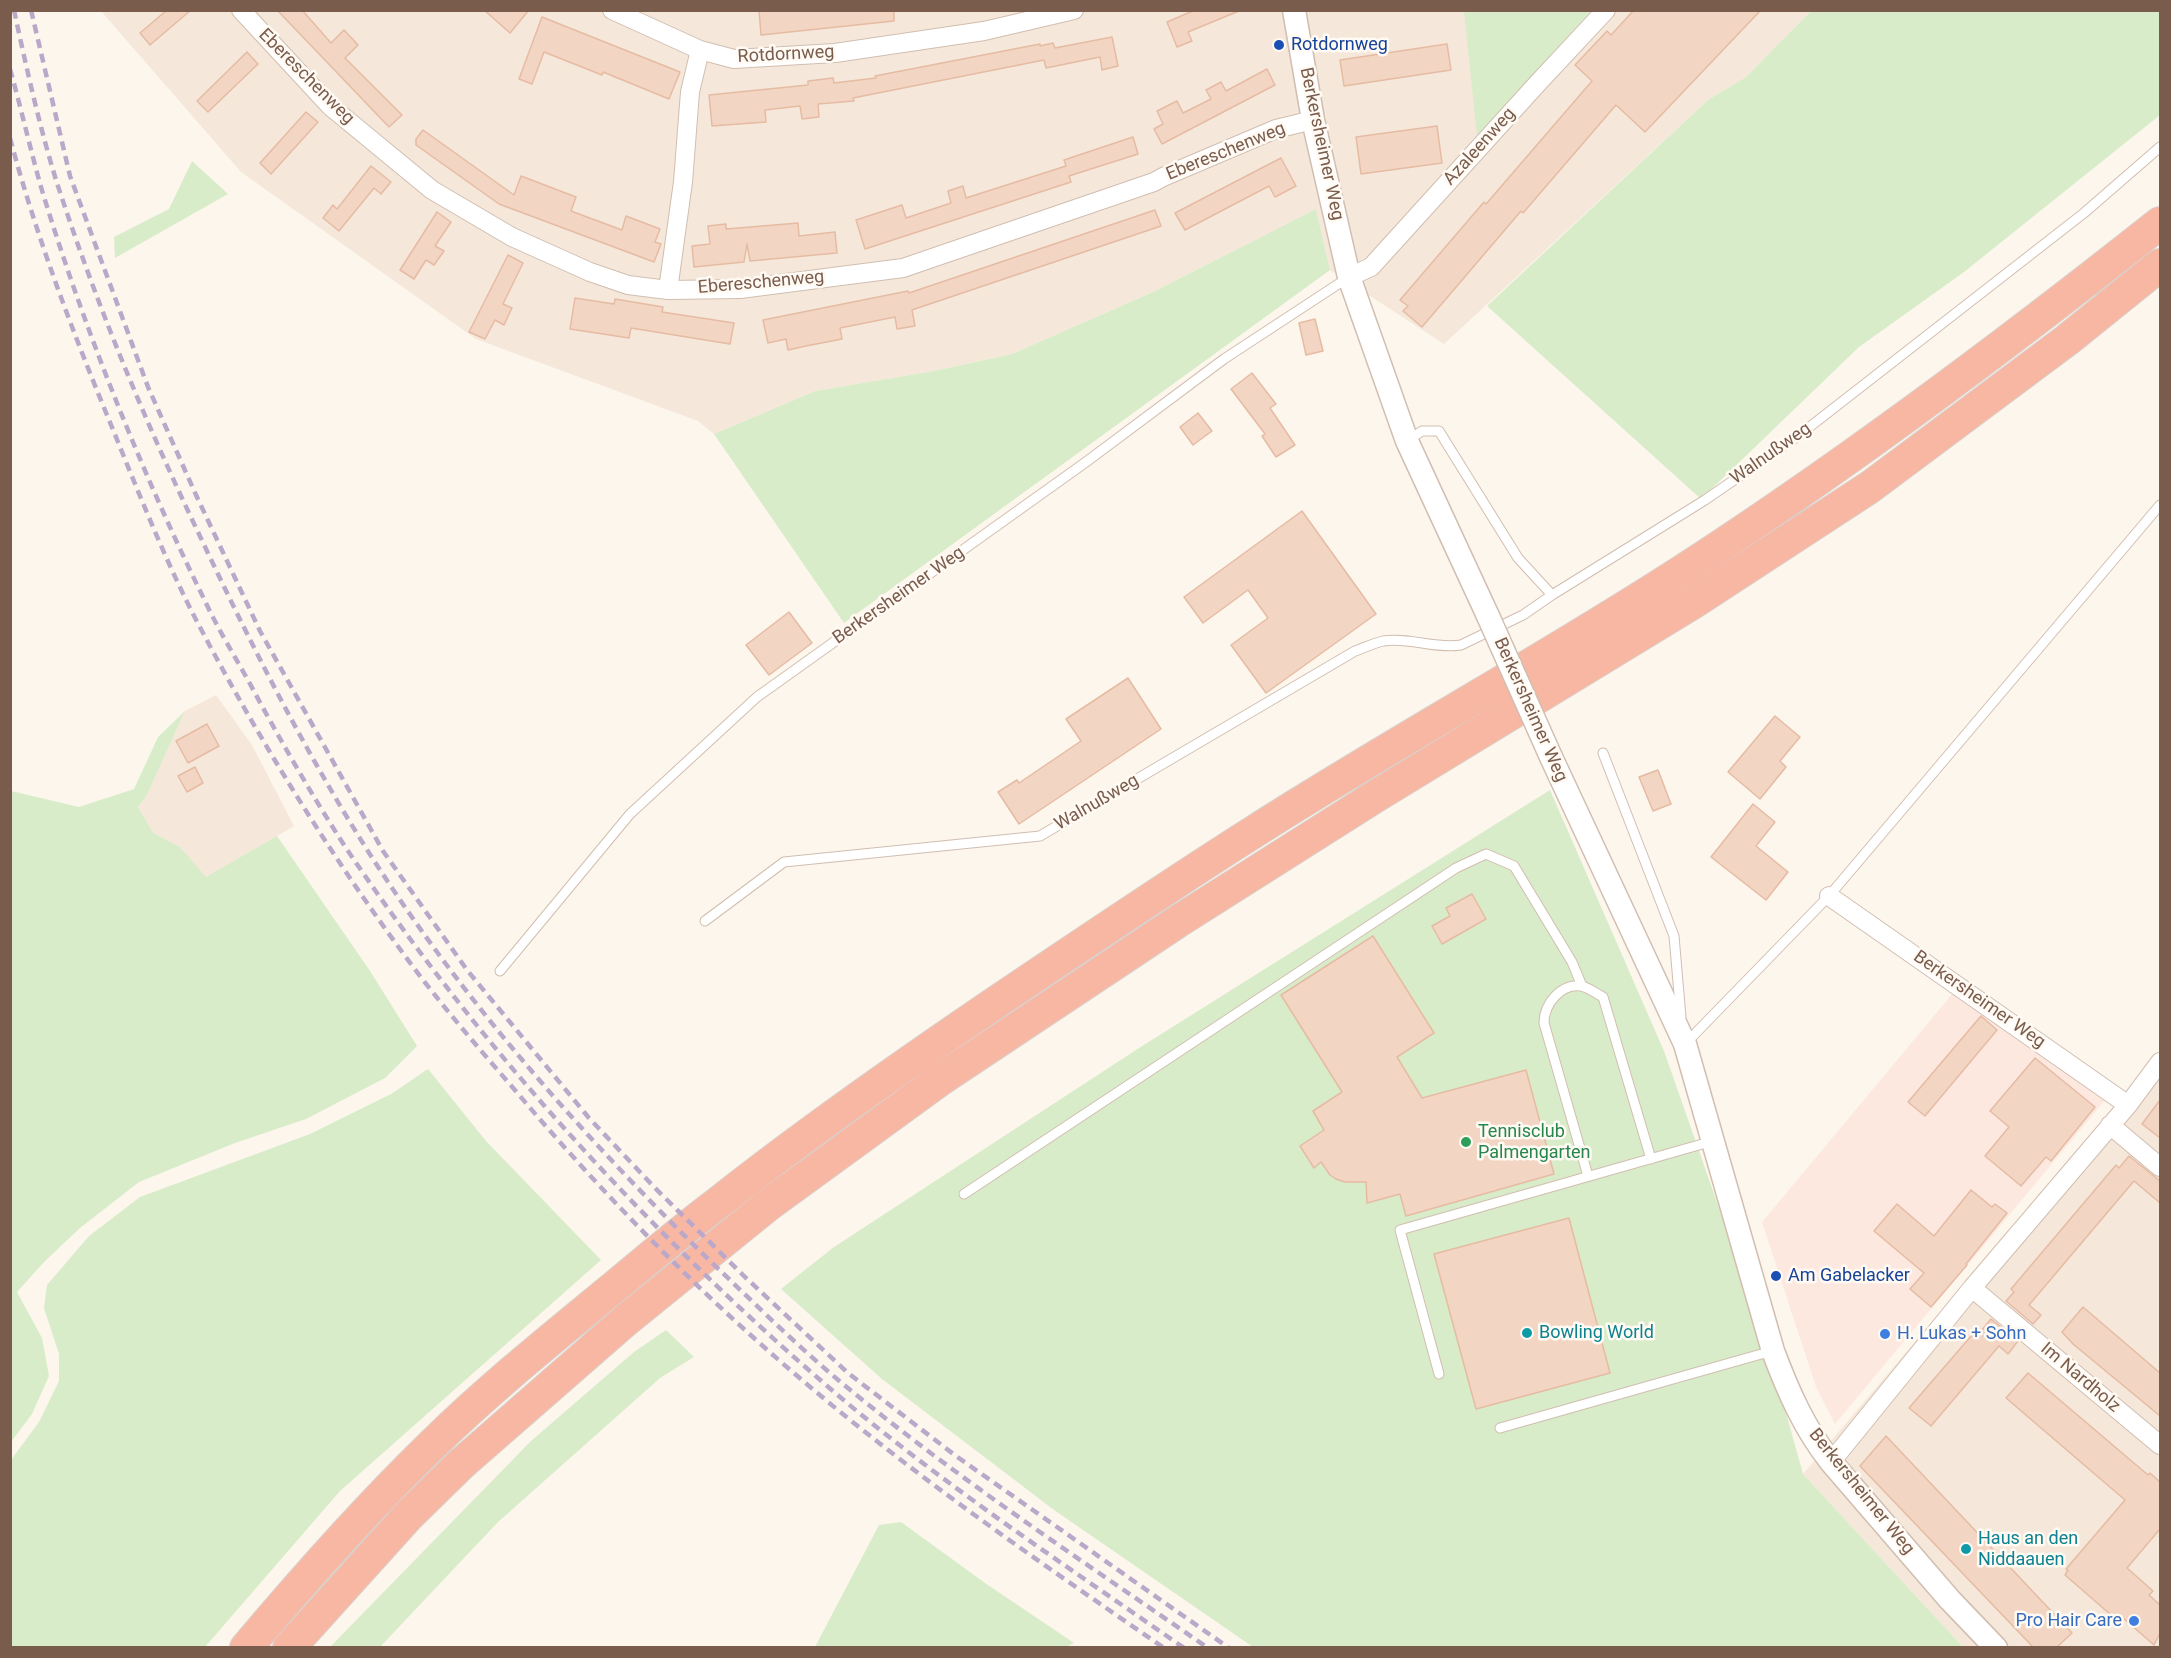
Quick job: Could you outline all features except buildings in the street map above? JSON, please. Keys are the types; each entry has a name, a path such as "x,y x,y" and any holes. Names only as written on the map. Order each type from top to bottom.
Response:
{"highway":[{"path":"246,1647 375,1503 435,1441 565,1328 709,1209 845,1108 1052,964 1348,773 1681,572 1864,449 2042,317 2160,223"},
{"path":"289,1647 408,1516 460,1465 626,1320 768,1205 941,1079 1167,928 1376,795 1694,602 1870,487 2067,340 2160,265"}],"street":[{"name":"Ebereschenweg","path":"241,10 330,106 432,190 512,237 590,272 628,285 668,290 740,289 903,268 1154,182 1276,129 1313,120"},
{"name":"Rotdornweg","path":"612,10 700,50 734,59 835,53 984,31 1074,10"},
{"name":"Berkersheimer Weg","path":"1294,10 1313,120 1349,277 1407,441 1685,1044 1773,1351 1791,1398 1815,1441 1831,1462 1950,1600 1996,1647"},
{"name":"Azaleenweg","path":"1349,277 1371,267 1606,10"},
{"path":"668,290 683,182 690,92 700,50"},
{"name":"Berkersheimer Weg","path":"1830,896 2128,1105"},
{"path":"1831,1462 1972,1288 2128,1105 2160,1062"},
{"path":"2110,1125 2160,1167"},
{"name":"Im Nardholz","path":"1972,1288 2160,1445"}],"lane":[{"name":"Walnußweg","path":"705,921 784,862 1040,836 1355,651 1383,641 1451,647 1474,640 1523,615 1705,500 1798,436 2084,213 2160,147"},
{"name":"Berkersheimer Weg","path":"500,971 630,814 757,697 1086,462 1224,358 1349,277"},
{"path":"1407,441 1422,431 1439,431 1518,558 1552,595"},
{"path":"1685,1044 1830,896 2160,505"},
{"path":"1603,753 1674,936 1679,1003 1685,1044"},
{"path":"964,1194 1446,875 1486,854 1514,866 1572,962 1581,986"},
{"path":"1588,1176 1544,1023 1544,1016 1557,993 1581,986 1603,997 1651,1159"},
{"path":"1439,1374 1400,1230 1713,1141"},
{"path":"1500,1428 1773,1351"}],"shaded area":[{"path":"101,11 1811,11 1746,77 1708,100 1444,344 1330,270 1316,209 1153,292 1012,354 934,371 815,391 714,434 698,421 476,339 241,172"},
{"path":"216,695 252,745 294,826 206,878 180,847 152,833 138,807 147,795 185,711"},
{"path":"1953,993 2105,1100 1835,1424 1816,1387 1762,1222"},
{"path":"2160,1052 2160,1647 1963,1647 1803,1474"}],"green space":[{"path":"1464,10 1591,11 1477,136"},
{"path":"1811,11 2160,11 2160,115 1964,272 1859,347 1701,499 1487,306 1708,100 1746,77"},
{"path":"192,161 228,194 115,258 114,237 169,209"},
{"path":"1316,209 1330,270 844,623 714,434 815,391 934,371 1012,354 1153,292"},
{"path":"185,711 147,795 138,807 153,833 180,847 206,877 277,836 370,971 417,1046 385,1078 306,1119 235,1143 139,1182 80,1228 44,1262 17,1292 42,1338 49,1376 32,1414 11,1442 11,791 79,807 134,789 158,737"},
{"path":"1550,790 1664,1051 1768,1348 1803,1474 1963,1647 1253,1647 1054,1510 882,1379 781,1289 834,1247 1139,1048"},
{"path":"428,1069 486,1141 601,1260 340,1491 205,1647 11,1647 11,1460 39,1422 59,1381 59,1354 44,1308 47,1285 89,1236 140,1197 310,1134 391,1094"},
{"path":"666,1330 694,1357 660,1378 498,1522 380,1647 330,1647 531,1441 634,1352"},
{"path":"901,1522 985,1583 1074,1643 1064,1648 815,1647 879,1525"}],"railway":[{"path":"14,10 28,75 57,183 105,316 159,447 219,576 284,706 356,832 417,925 493,1025 575,1120 661,1212 790,1337 843,1384 932,1454 1022,1520 1208,1648"},
{"path":"31,10 70,176 148,387 196,495 260,631 383,851 467,970 589,1118 655,1188 745,1277 848,1373 956,1456 1229,1648"},
{"path":"10,69 41,187 75,292 136,450 181,552 215,622 320,807 399,924 513,1070 574,1139 637,1207 770,1336 840,1397 923,1463 1184,1648"},
{"path":"10,138 42,243 80,347 169,564 192,612 243,706 298,799 357,889 420,976 478,1047 614,1201 648,1237 757,1341 839,1411 930,1482 1164,1648"}],"place":[{"name":"Rotdornweg","path":"1279,45"},
{"name":"Tennisclub Palmengarten","path":"1466,1142"},
{"name":"Am Gabelacker","path":"1776,1276"},
{"name":"Bowling World","path":"1527,1333"},
{"name":"H. Lukas + Sohn","path":"1885,1334"},
{"name":"Haus an den Niddaauen","path":"1966,1549"},
{"name":"Pro Hair Care","path":"2134,1621"}]}
